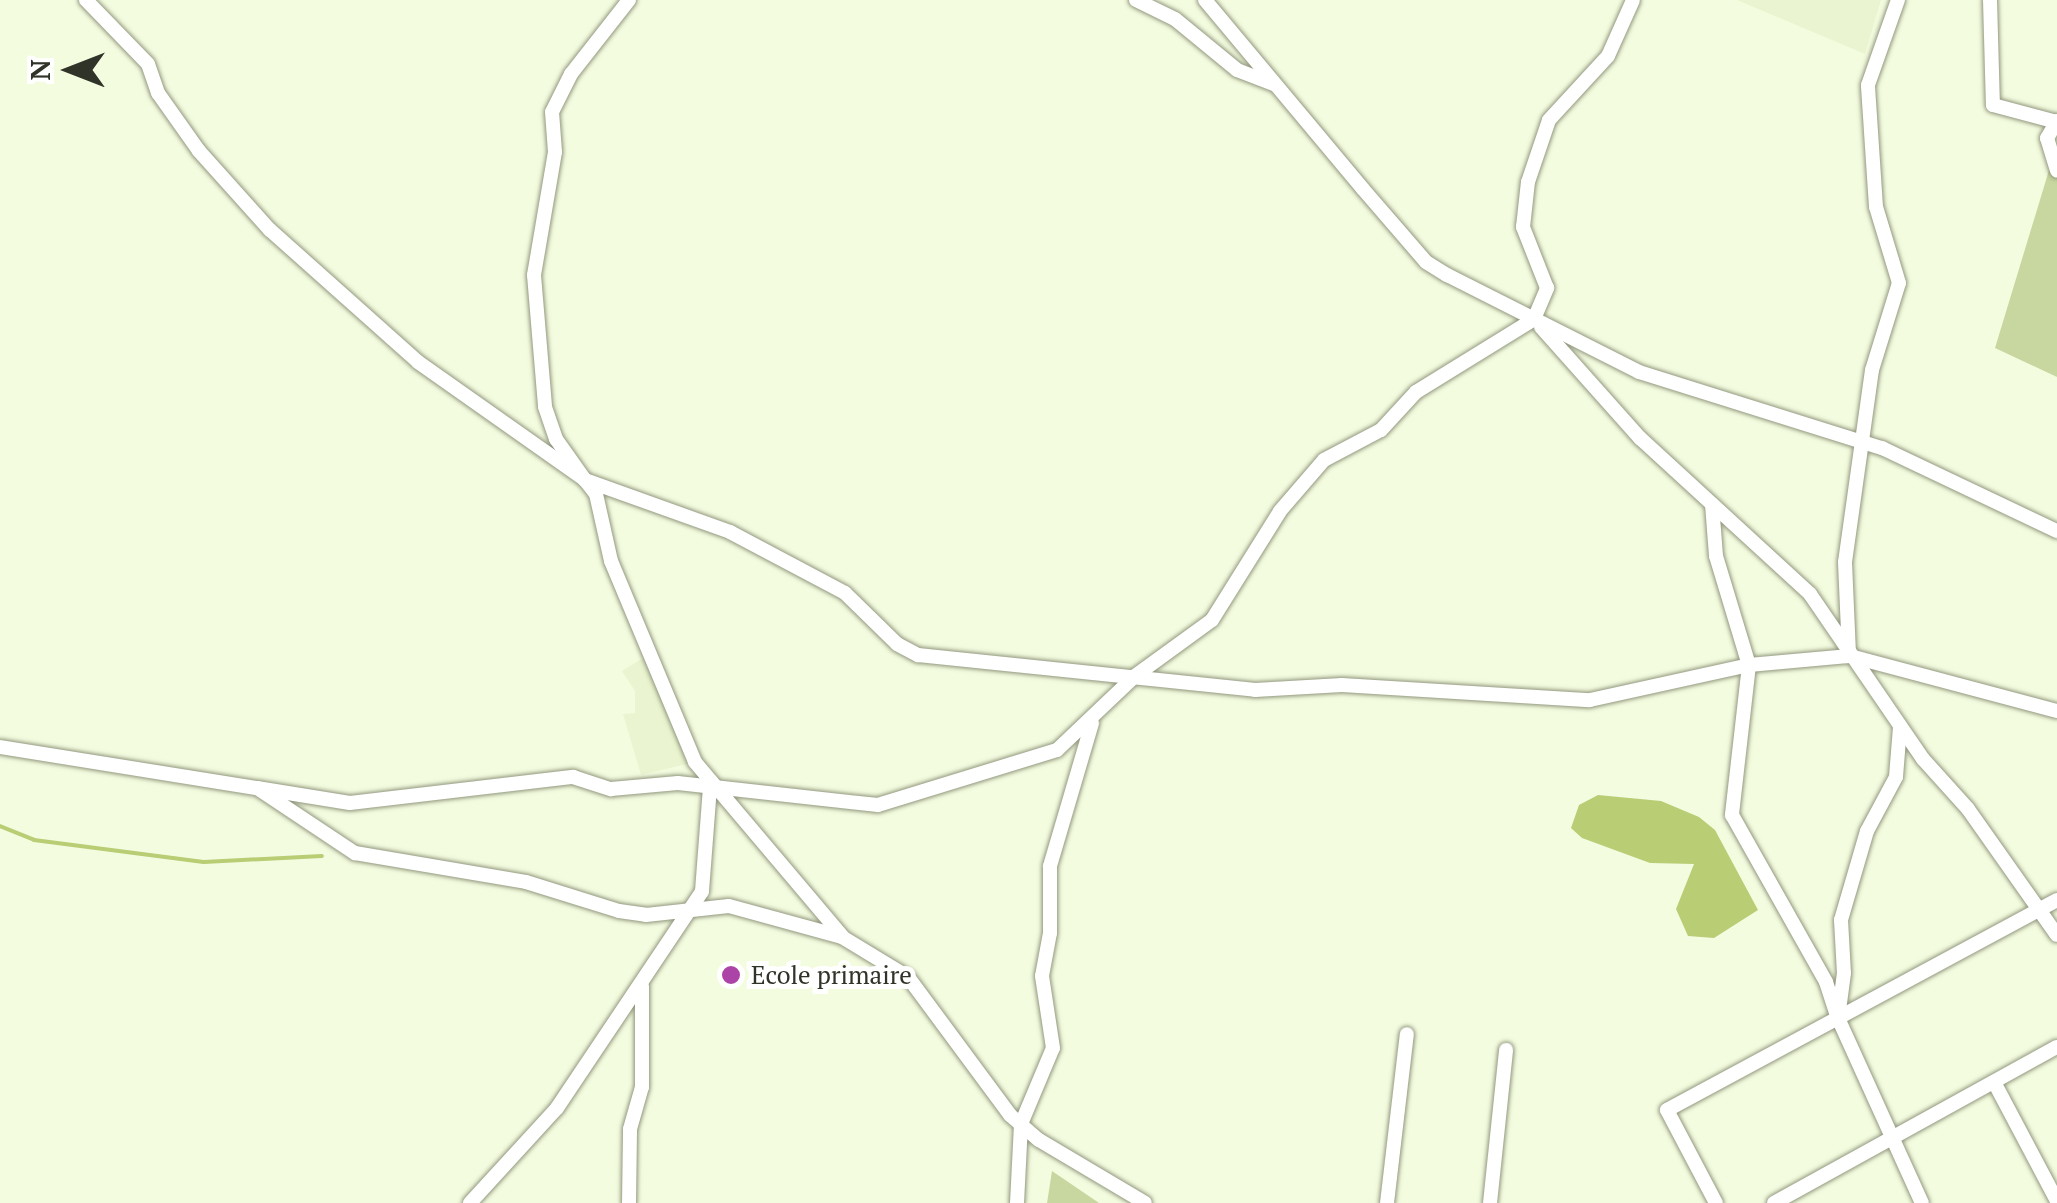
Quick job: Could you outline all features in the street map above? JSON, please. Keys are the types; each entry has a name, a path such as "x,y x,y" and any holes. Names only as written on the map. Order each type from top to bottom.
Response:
{"street":[{"path":"86,0 148,64 158,93 199,151 284,244 418,362 585,480 730,532 845,593 896,644 918,656 1255,690 1342,685 1590,700 1749,665 1850,656 2057,711"},
{"path":"629,0 571,74 552,112 555,152 536,242 545,407 556,439 596,494 610,561 710,787 842,937"},
{"path":"1136,0 1175,19 1237,70 1274,84"},
{"path":"1206,0 1426,262 1639,372 1862,441 2057,531"},
{"path":"0,747 350,803 573,776 612,789 678,782 790,800 900,801 1036,761 1092,722 1135,676 1212,620 1280,511 1324,460 1381,430 1416,392 1534,320 1548,288 1524,228 1528,182 1549,120 1608,56 1632,0"},
{"path":"1850,656 1845,562 1872,370 1899,283 1876,207 1868,85 1898,0"},
{"path":"1990,0 1993,104 2057,122 2047,138 2057,172"},
{"path":"1534,320 1640,438 1810,594 1900,727 2050,904 2057,935"},
{"path":"1712,504 1716,556 1749,665 1732,814 1826,982 1838,1018"},
{"path":"1017,1203 1021,1124 1052,1060 1042,976 1050,933 1047,886 1092,722"},
{"path":"1900,727 1896,778 1868,831 1841,920 1838,1018 1840,1035 1883,1109 1889,1140 1922,1203"},
{"path":"470,1203 557,1108 706,881 710,787"},
{"path":"257,788 355,853 526,882 633,913 729,906 778,915 842,937 908,977 1021,1124 1145,1203"},
{"path":"1716,1203 1667,1110 2050,904"},
{"path":"629,1203 630,1129 642,1087 638,1011 643,981"},
{"path":"1387,1203 1407,1034"},
{"path":"1774,1203 2057,1048"},
{"path":"1490,1203 1506,1050"},
{"path":"1994,1082 2057,1200"}],"shaded area":[{"path":"1737,0 1881,0 1865,54"},
{"path":"2053,157 2057,158 2057,377 1995,348"},
{"path":"651,653 695,762 641,775 623,714 635,713 635,691 622,671"},
{"path":"1598,795 1661,801 1699,817 1715,830 1758,910 1714,938 1688,936 1676,909 1694,864 1650,863 1582,838 1571,828 1579,805"},
{"path":"1052,1171 1099,1203 1047,1203"}],"waterway":[{"path":"0,826 34,840 204,862 322,856"}],"place":[{"name":"Ecole primaire","path":"731,975"}]}
